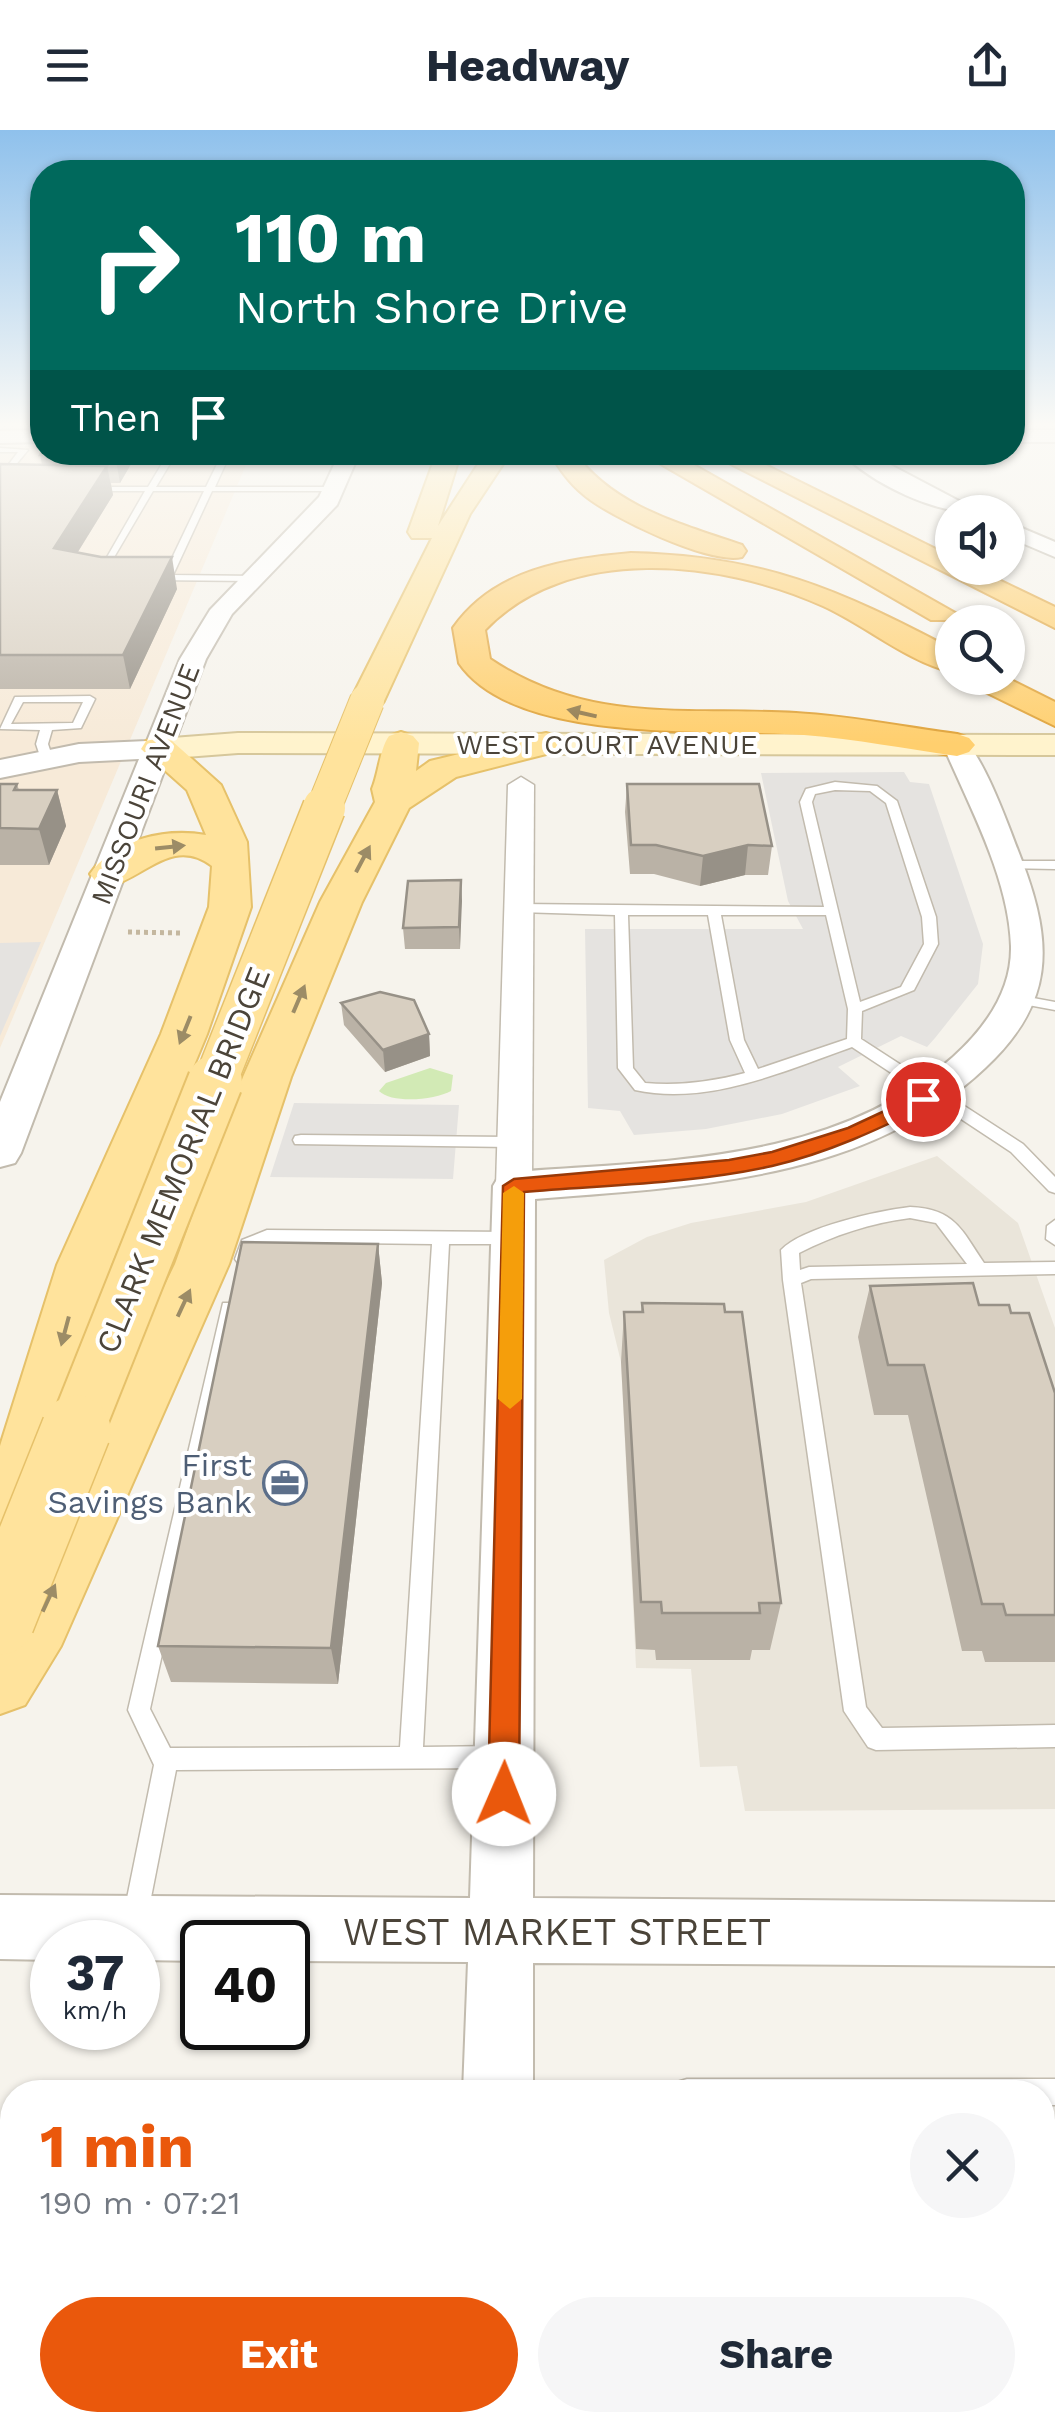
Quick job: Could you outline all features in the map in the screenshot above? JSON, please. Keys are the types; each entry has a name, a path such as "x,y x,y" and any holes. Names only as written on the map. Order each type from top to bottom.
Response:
{"highway":[{"path":"678,529 752,559 935,653"},
{"path":"790,529 935,609"},
{"path":"874,529 1055,620"},
{"path":"862,614 816,592 742,570 696,564 623,564 552,573 496,596 469,628 468,646 475,663 512,690 596,716 668,723 786,723 957,745"},
{"path":"1025,577 1055,593"},
{"path":"1014,695 1043,710"}],"main road":[{"path":"366,701 423,529"},
{"path":"366,701 450,529"},
{"name":"CLARK MEMORIAL BRIDGE","path":"0,1620 366,701"},
{"name":"WEST COURT AVENUE","path":"160,748 238,743 1055,746"},
{"path":"394,802 390,789 400,766 401,744"},
{"path":"0,1682 27,1646 202,1264 266,1077 321,947 394,802 443,769 546,744"},
{"path":"0,1532 48,1397 84,1264 200,936 230,908 232,862 199,777 160,748"},
{"path":"110,874 136,854 175,845 216,850 232,862"}],"street":[{"name":"MISSOURI AVENUE","path":"0,1153 193,659 222,610 297,529"},
{"path":"1025,537 1055,550"},
{"path":"514,1188 729,1167 774,1158 856,1133 933,1093 975,1060 1017,999 1026,970 1027,936 1020,904 957,745"},
{"path":"0,769 47,759 160,748"},
{"path":"498,2080 521,785"},
{"name":"WEST MARKET STREET","path":"0,1927 30,1927"},
{"name":"WEST MARKET STREET","path":"160,1929 1055,1934"}],"lane":[{"path":"115,578 98,577 126,529"},
{"path":"168,578 191,529"},
{"path":"132,578 253,578"},
{"path":"90,699 76,726 47,726 4,727 19,700 90,699"},
{"path":"47,726 42,744 47,759"},
{"path":"854,1041 855,1009 806,802 810,791 835,786 874,788 891,800 929,917 930,944 906,990 855,1009"},
{"path":"1004,865 1055,864"},
{"path":"519,908 832,911"},
{"path":"714,910 737,1040 753,1076"},
{"path":"621,911 626,1068 640,1088 675,1093 753,1076 854,1041"},
{"path":"1017,999 1055,1006"},
{"path":"854,1041 1017,1148 1055,1187"},
{"path":"302,1140 514,1188"},
{"path":"166,1765 139,1710 248,1244 268,1236 441,1238 514,1188"},
{"path":"980,1270 941,1218 912,1211 815,1236 790,1250 855,1711 876,1740 1055,1736"},
{"path":"1055,1226 1055,1239"},
{"path":"411,1758 441,1238"},
{"path":"792,1280 810,1274 1055,1268"},
{"path":"134,1920 167,1759 504,1757"}],"path":[{"path":"128,932 200,936"}],"shaded area":[{"path":"0,529 219,529 0,1048"},
{"path":"904,772 910,782 929,784 983,944 978,984 927,1047 901,1036 838,1067 860,1086 782,1114 706,1129 634,1135 620,1111 588,1108 585,929 803,929 788,901 761,773"},
{"path":"41,942 0,1036 0,943"},
{"path":"294,1103 459,1105 453,1179 270,1177"},
{"path":"937,1156 1018,1223 1055,1328 1055,1809 745,1811 737,1766 700,1767 691,1669 636,1668 621,1362 609,1313 604,1260 647,1237 691,1223 806,1202"}],"green space":[{"path":"430,1068 453,1075 451,1091 414,1099 393,1098 379,1091 386,1083"}],"building":[{"path":"0,529 66,529 54,548 101,557 172,557 123,655 0,655"},
{"path":"0,784 17,784 14,790 57,790 39,829 0,828"},
{"path":"627,784 759,784 772,846 748,845 703,856 656,845 631,845"},
{"path":"461,880 459,927 403,928 408,881"},
{"path":"380,992 414,1000 429,1034 383,1050 341,1003"},
{"name":"First Savings Bank","path":"242,1242 378,1244 331,1648 158,1646"},
{"path":"973,1283 979,1305 1009,1305 1011,1313 1029,1313 1055,1393 1055,1615 1006,1615 1003,1604 982,1604 924,1365 888,1365 870,1286"},
{"path":"642,1303 724,1304 725,1312 742,1312 781,1603 759,1603 760,1613 662,1613 661,1602 641,1602 624,1312 643,1312"}],"slow traffic":[{"path":"510,1399 514,1193"}],"place":[{"name":"First Savings Bank","path":"285,1483"}],"route":[{"path":"504,1794 514,1186 729,1167 774,1158 856,1133 923,1099"}]}
